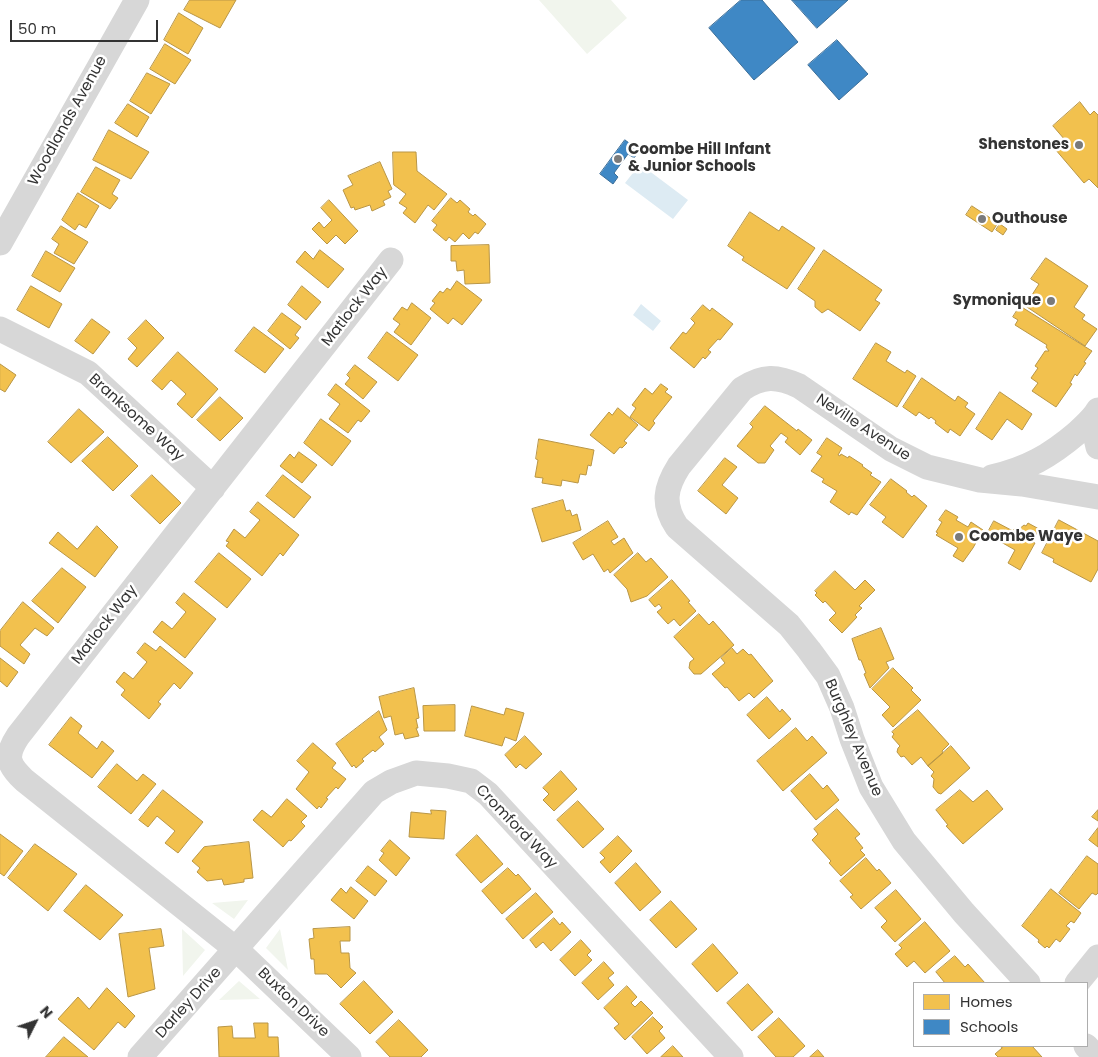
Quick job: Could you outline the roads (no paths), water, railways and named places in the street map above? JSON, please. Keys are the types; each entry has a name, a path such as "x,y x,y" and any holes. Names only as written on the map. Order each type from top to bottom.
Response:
{"street":[{"name":"Woodlands Avenue","path":"0,242 136,0"},
{"name":"Matlock Way","path":"237,950 24,780 12,769 9,758 11,748 18,736 391,260"},
{"name":"Branksome Way","path":"0,329 88,373 213,488"},
{"name":"Neville Avenue","path":"708,429 742,390 752,383 764,379 784,379 799,386 908,458 927,466 980,480 1022,484 1098,497"},
{"path":"1097,412 1095,434 1098,447"},
{"path":"980,480 1008,473 1046,457 1063,445 1097,412"},
{"name":"Burghley Avenue","path":"708,429 679,466 672,479 666,497 669,514 677,527 789,625 809,650 831,684 842,708 871,787 904,841 964,913 1027,982"},
{"name":"Cromford Way","path":"237,950 374,792 391,782 416,773 448,776 471,781 488,794 731,1057"},
{"name":"Darley Drive","path":"140,1057 237,950"},
{"name":"Buxton Drive","path":"237,950 349,1057"},
{"path":"1079,982 1098,957"},
{"path":"1087,1047 1096,1057"}],"place":[{"name":"Shenstones","path":"1079,145"},
{"name":"Coombe Hill Infant & Junior Schools","path":"618,159"},
{"name":"Outhouse","path":"982,219"},
{"name":"Symonique","path":"1051,301"},
{"name":"Coombe Waye","path":"959,537"}]}
